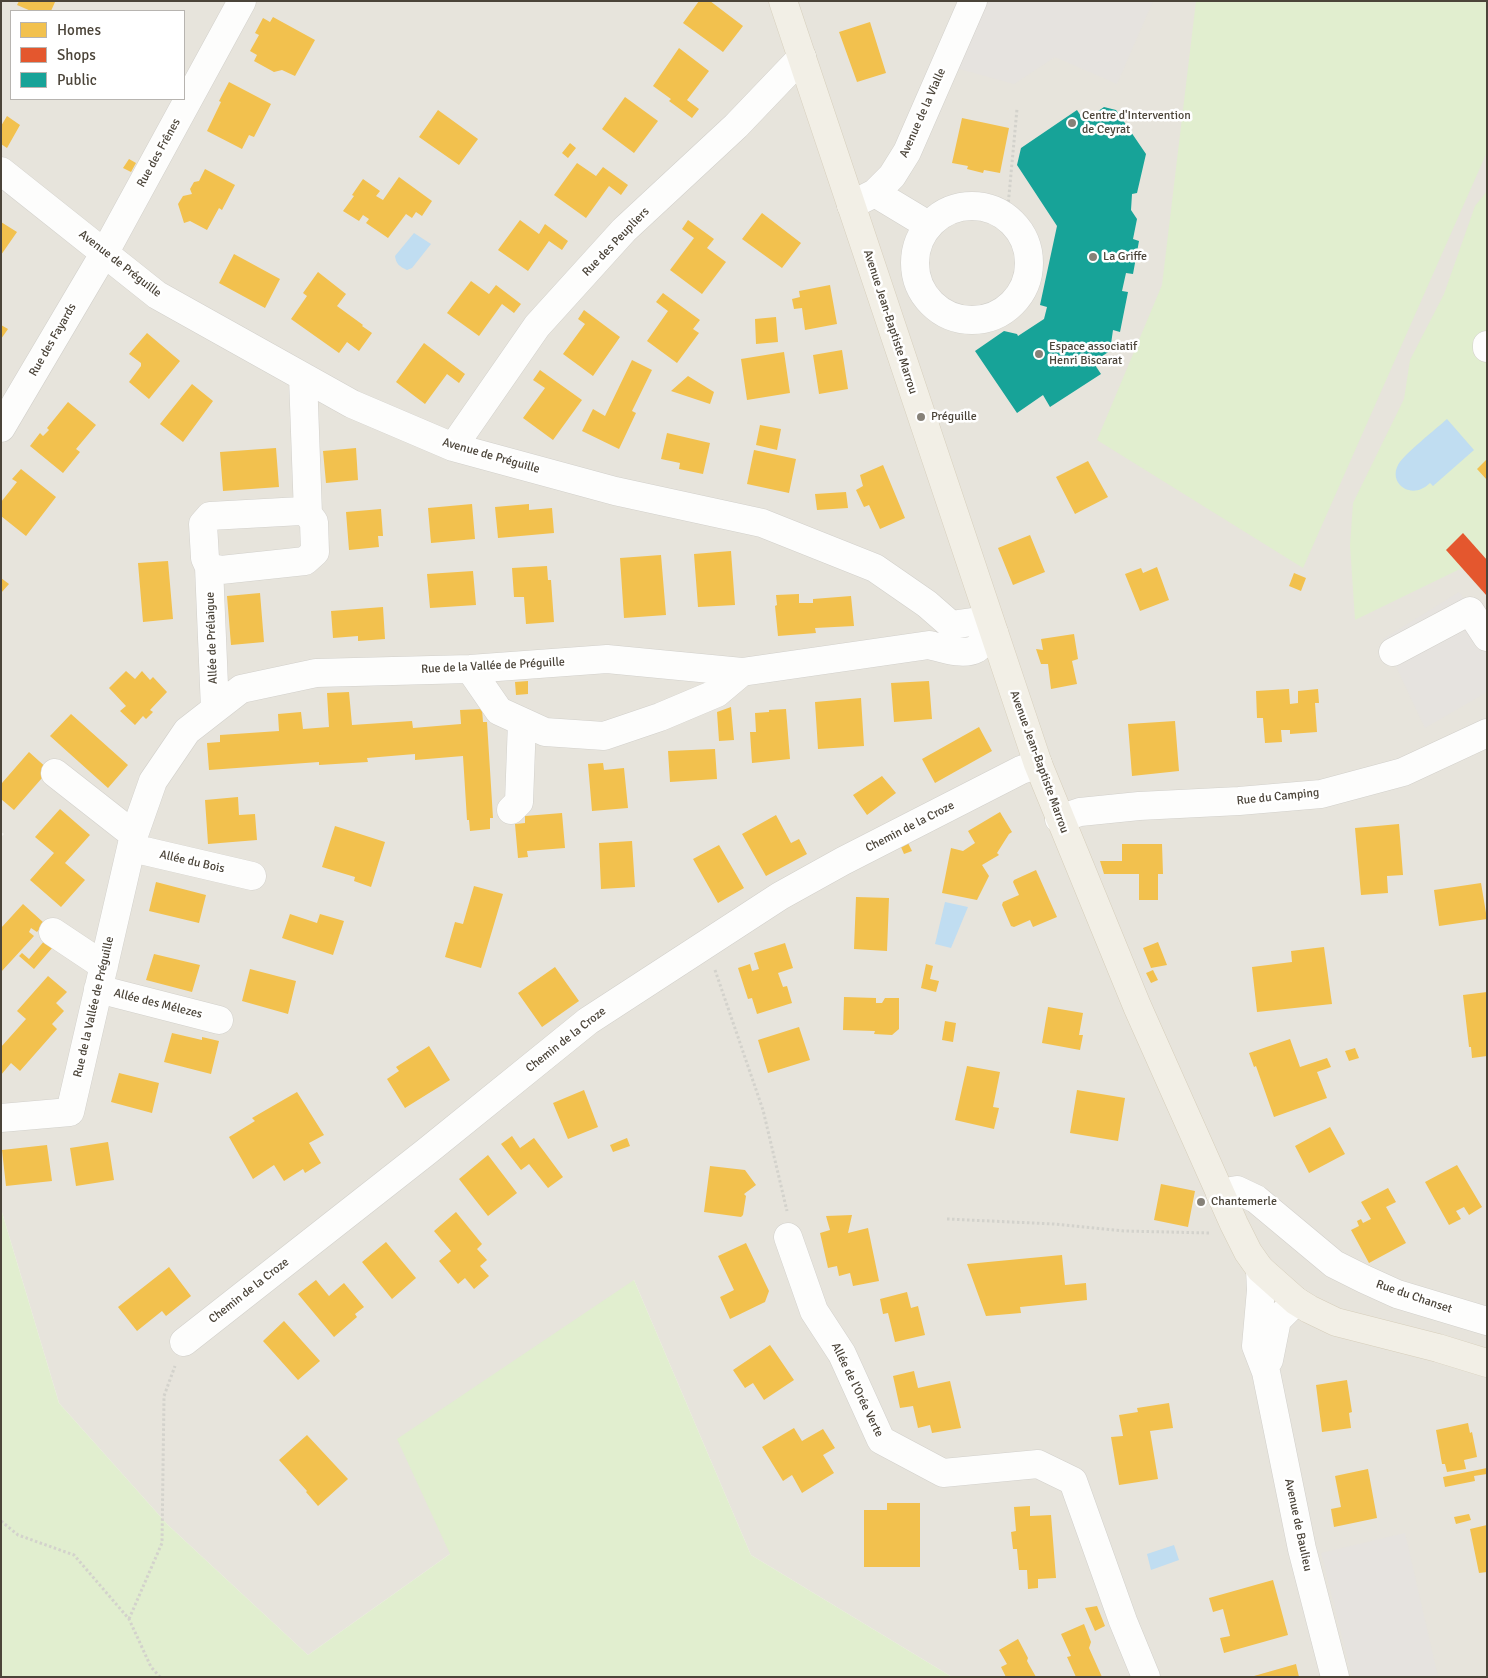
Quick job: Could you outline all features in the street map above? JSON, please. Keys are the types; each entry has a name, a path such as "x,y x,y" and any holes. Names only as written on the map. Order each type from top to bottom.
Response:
{"main road":[{"name":"Avenue Jean-Baptiste Marrou","path":"783,1 802,56 863,199 994,633 1038,764 1059,819 1169,1080 1248,1252 1260,1269 1296,1301 1336,1322 1438,1348 1487,1363"}],"street":[{"name":"Rue des Frênes","path":"104,252 242,1"},
{"name":"Avenue de la Vialle","path":"863,199 892,176 907,152 973,1"},
{"name":"Rue des Peupliers","path":"453,447 537,326 624,230 736,126 802,56"},
{"name":"Avenue de Préguille","path":"1,171 157,295 352,404 453,447 614,491 762,523 874,568 927,604 951,625"},
{"path":"863,199 928,225"},
{"path":"967,206 989,208 1007,217 1019,230 1026,244 1030,259 1027,280 1020,295 1010,307 995,316 975,321 954,318 939,310 927,299 918,286 914,266 916,249 928,225 945,212 967,206"},
{"name":"Rue des Fayards","path":"1,428 104,252"},
{"path":"209,567 221,570 305,561 315,552 314,522 308,514 303,377"},
{"name":"Allée de Prélaigue","path":"215,709 209,567 205,558 203,524 210,516 301,510 308,514"},
{"path":"1392,652 1470,612 1487,637"},
{"path":"930,644 951,625 972,622 994,633"},
{"name":"Rue de la Vallée de Préguille","path":"1,1118 70,1112 133,842 153,781 187,731 241,690 316,673 470,669 607,659 742,672 930,644 947,650 966,651 976,649 994,633"},
{"path":"470,669 499,711 545,732 604,736 660,717 717,693 742,672"},
{"path":"511,810 519,802 522,722"},
{"name":"Rue du Camping","path":"1059,819 1080,812 1139,806 1239,801 1321,794 1403,772 1487,733"},
{"name":"Chemin de la Croze","path":"184,1342 426,1152 588,1020 780,896 843,861 1021,770 1038,764"},
{"path":"55,772 133,842"},
{"name":"Allée du Bois","path":"133,842 252,876"},
{"name":"Allée des Mélezes","path":"54,932 101,977 218,1020"},
{"name":"Rue du Chanset","path":"1220,1193 1237,1190 1256,1199 1334,1264 1364,1279 1397,1294 1487,1321"},
{"name":"Allée de l'Orée Verte","path":"788,1237 814,1311 842,1354 881,1440 943,1473 1038,1464 1073,1481 1123,1621 1146,1677"},
{"path":"1260,1269 1261,1290 1256,1346 1266,1372"},
{"path":"1266,1372 1277,1320 1296,1301"},
{"name":"Avenue de Baulieu","path":"1266,1372 1302,1549 1335,1677"}],"path":[{"path":"1007,217 1017,109"},
{"path":"706,944 763,1110 786,1205 788,1237"},
{"path":"947,1218 1054,1224 1124,1231 1209,1234 1234,1224"},
{"path":"129,1619 162,1543 164,1396 184,1342"},
{"path":"1,1521 18,1535 74,1555 129,1619 151,1667 160,1677"}],"shaded area":[{"path":"1,1 1487,1 1487,1677 952,1677 751,1555 634,1280 450,1554 308,1655 168,1525 59,1403 1,1209 1,837 4,834 1,832"},
{"path":"987,1 1153,1 1117,84 1055,57 1014,84 956,68"},
{"path":"1459,592 1487,629 1487,692 1425,728 1383,639"},
{"path":"1405,1533 1438,1677 1352,1677 1321,1553"}],"green space":[{"path":"1196,1 1487,1 1487,152 1303,568 1097,440 1162,285"},
{"path":"1487,191 1487,596 1462,568 1355,620 1350,545 1353,503 1404,399 1410,360 1444,294 1475,206"},
{"path":"1,1209 59,1403 168,1525 308,1655 450,1554 397,1439 634,1280 751,1555 952,1677 1,1677"}],"water":[{"path":"414,233 431,244 412,268 407,270 399,265 395,256"},
{"path":"1447,419 1474,450 1433,486 1430,483 1416,490 1404,488 1396,478 1396,472 1401,460"},
{"path":"945,902 968,907 951,948 935,944"},
{"path":"1174,1545 1179,1560 1151,1570 1147,1554"}],"building: Homes":[{"path":"19,1 55,2 51,10 29,10 17,5"},
{"path":"699,1 710,1 743,26 723,52 683,23"},
{"path":"273,17 315,40 295,76 282,70 274,72 254,61 257,55 250,51 259,35 255,33 263,18 270,22"},
{"path":"870,22 886,73 857,82 839,32"},
{"path":"679,48 709,71 687,100 699,109 692,118 653,86"},
{"path":"229,82 271,104 254,137 249,135 242,149 207,131"},
{"path":"625,97 658,121 634,153 602,129"},
{"path":"438,110 478,139 459,165 419,137"},
{"path":"7,116 20,125 7,148 1,144 1,126"},
{"path":"962,118 1009,128 1000,173 984,170 983,173 967,169 968,166 952,163"},
{"path":"570,143 576,148 568,158 562,153"},
{"path":"129,159 136,163 131,172 123,168"},
{"path":"577,163 596,176 603,167 628,185 621,195 609,186 586,218 554,195"},
{"path":"205,169 235,185 222,210 219,208 207,230 190,221 184,223 178,204 183,196 192,194 190,189 194,182 199,181"},
{"path":"399,177 432,201 422,216 416,212 412,218 406,214 388,238 366,223 369,219 363,215 359,221 343,211 363,179 380,191 376,196 383,200"},
{"path":"762,213 801,243 782,268 742,239"},
{"path":"520,220 539,234 545,224 568,241 562,250 549,241 528,271 498,250"},
{"path":"688,220 714,239 707,248 726,262 702,294 670,270 694,238 682,229"},
{"path":"1,222 17,232 1,255"},
{"path":"234,254 280,279 265,308 219,283"},
{"path":"318,272 346,294 337,306 372,333 359,351 347,342 339,353 291,319 307,296 303,293"},
{"path":"471,281 489,294 496,285 521,304 514,313 502,304 479,336 447,313"},
{"path":"830,285 837,324 805,330 802,308 794,309 792,299 800,297 799,291"},
{"path":"663,293 700,320 693,329 699,333 677,363 647,341 668,311 656,302"},
{"path":"584,310 620,337 593,376 563,354 585,324 578,319"},
{"path":"776,317 778,342 756,344 755,319"},
{"path":"1,325 8,329 1,339"},
{"path":"147,333 180,361 149,399 129,382 141,366 141,363 129,354"},
{"path":"424,343 465,374 459,383 447,374 425,404 396,382"},
{"path":"842,350 848,389 819,394 813,355"},
{"path":"784,352 790,393 747,400 741,359"},
{"path":"632,360 652,370 632,411 636,413 619,449 582,431 593,409 605,416"},
{"path":"540,370 582,400 553,440 523,418 545,388 533,380"},
{"path":"688,376 714,392 710,404 671,391"},
{"path":"192,384 213,401 183,442 160,424"},
{"path":"68,402 96,425 76,449 80,452 63,473 30,446 40,433 43,436 49,430 47,428"},
{"path":"760,425 781,429 777,450 756,445"},
{"path":"667,433 710,443 703,474 679,469 680,463 661,459"},
{"path":"276,448 279,487 223,491 220,452"},
{"path":"356,448 358,480 326,483 323,451"},
{"path":"754,450 796,459 789,493 747,484"},
{"path":"1487,459 1487,480 1477,469"},
{"path":"1088,461 1108,497 1075,514 1056,477"},
{"path":"883,465 905,518 880,529 869,505 864,507 856,490 863,486 860,475"},
{"path":"21,469 56,497 26,536 1,516 1,502 17,482 12,479"},
{"path":"846,492 848,508 817,510 815,494"},
{"path":"472,504 475,539 431,543 428,508"},
{"path":"529,504 529,510 552,508 554,533 498,538 495,507"},
{"path":"381,509 383,536 378,536 379,547 349,550 346,512"},
{"path":"1030,535 1045,572 1013,585 998,548"},
{"path":"731,551 735,605 698,607 694,554"},
{"path":"661,555 666,615 624,618 620,558"},
{"path":"168,561 173,619 143,622 138,563"},
{"path":"547,566 548,580 551,580 554,622 526,624 524,597 514,597 512,568"},
{"path":"1157,567 1169,600 1140,611 1125,574 1141,568 1143,573"},
{"path":"473,571 476,605 430,608 427,574"},
{"path":"1294,573 1306,578 1301,591 1289,586"},
{"path":"1,578 9,584 1,593"},
{"path":"260,593 264,642 231,645 227,596"},
{"path":"799,594 799,603 813,603 813,599 851,596 854,626 815,628 816,633 778,636 775,606 777,605 776,595"},
{"path":"383,607 385,639 358,641 358,636 333,638 331,611"},
{"path":"1074,634 1078,659 1072,661 1077,684 1051,689 1048,664 1041,664 1036,649 1043,650 1041,639"},
{"path":"126,671 135,679 142,671 150,680 153,677 167,692 150,710 153,712 146,719 143,716 135,725 120,711 126,706 109,688"},
{"path":"528,681 528,694 516,695 515,682"},
{"path":"929,681 932,719 894,722 891,683"},
{"path":"1289,689 1290,704 1298,703 1298,691 1318,689 1319,703 1315,703 1317,732 1290,734 1290,730 1281,730 1282,742 1265,743 1263,718 1257,718 1256,691"},
{"path":"349,692 352,725 412,721 413,728 461,724 460,710 482,709 483,722 487,722 493,818 490,818 490,829 470,831 469,820 467,820 463,756 415,760 415,754 367,758 368,762 319,765 319,762 209,770 207,743 220,742 220,735 279,731 278,714 301,712 303,729 329,727 327,693"},
{"path":"861,698 864,746 818,749 815,702"},
{"path":"731,707 734,740 719,741 717,712"},
{"path":"786,709 790,759 752,763 750,732 756,732 755,713"},
{"path":"71,714 128,765 108,788 50,736"},
{"path":"1175,721 1179,771 1132,776 1128,724"},
{"path":"979,727 992,751 935,783 922,759"},
{"path":"715,749 717,779 670,782 668,751"},
{"path":"29,752 49,770 14,810 1,799 2,783"},
{"path":"603,763 604,770 624,768 628,808 592,811 588,764"},
{"path":"882,776 896,793 867,815 853,795"},
{"path":"238,797 239,815 255,814 257,840 208,844 205,800"},
{"path":"60,809 90,835 65,863 85,880 61,907 30,880 54,853 35,837"},
{"path":"1000,812 1012,832 997,853 999,855 982,865 989,876 977,900 942,893 951,848 963,851 975,843 968,831"},
{"path":"562,813 565,848 527,851 528,857 518,858 515,824 525,823 525,816"},
{"path":"776,815 791,843 799,839 807,854 766,876 742,834"},
{"path":"1399,824 1403,875 1387,876 1388,893 1361,895 1355,828"},
{"path":"335,826 385,842 371,887 354,881 355,877 322,867"},
{"path":"632,841 635,887 601,889 599,843"},
{"path":"908,843 912,851 904,854 901,847"},
{"path":"1122,844 1162,844 1163,874 1158,874 1158,900 1139,900 1139,874 1104,874 1100,861 1122,861"},
{"path":"719,845 744,888 718,903 693,859"},
{"path":"1036,870 1057,917 1033,927 1030,920 1014,927 1011,926 1002,905 1003,902 1019,895 1013,882 1014,880"},
{"path":"156,882 206,895 199,923 149,911"},
{"path":"1481,883 1487,919 1439,926 1434,890"},
{"path":"474,886 503,894 481,968 445,957 455,922 463,924"},
{"path":"856,897 889,898 887,951 854,949"},
{"path":"23,904 44,923 37,932 31,928 29,932 34,936 1,972 1,928"},
{"path":"290,914 317,923 320,914 344,921 333,955 282,938"},
{"path":"45,940 53,947 34,969 19,956 22,953 29,959"},
{"path":"1158,942 1167,965 1151,968 1143,948"},
{"path":"785,943 793,968 778,973 783,987 787,986 792,1003 757,1014 752,998 748,999 738,968 750,964 752,971 759,969 754,953"},
{"path":"1324,947 1332,1004 1257,1012 1252,967 1292,962 1291,951"},
{"path":"154,954 200,965 192,992 146,980"},
{"path":"926,964 933,966 930,979 939,981 936,992 921,988"},
{"path":"555,967 579,1001 542,1027 518,993"},
{"path":"250,969 296,981 288,1014 242,1001"},
{"path":"1153,970 1158,980 1151,983 1146,973"},
{"path":"48,976 67,992 56,1003 64,1011 52,1024 57,1029 20,1071 11,1063 1,1075 1,1047 26,1019 17,1011"},
{"path":"1487,992 1487,1056 1472,1058 1463,995"},
{"path":"844,997 876,998 876,1003 882,1003 885,998 899,998 899,1029 892,1035 874,1034 875,1031 843,1030"},
{"path":"1048,1007 1083,1013 1079,1035 1083,1035 1080,1050 1042,1043"},
{"path":"945,1021 956,1023 953,1042 942,1040"},
{"path":"799,1027 810,1060 768,1073 758,1040"},
{"path":"172,1033 202,1040 202,1037 219,1041 211,1074 164,1062"},
{"path":"1290,1039 1300,1067 1327,1058 1331,1067 1317,1072 1327,1098 1274,1117 1256,1066 1254,1067 1249,1053"},
{"path":"429,1046 450,1080 405,1108 387,1079 399,1071 396,1067"},
{"path":"1355,1048 1359,1058 1349,1061 1345,1051"},
{"path":"967,1066 1000,1072 993,1107 999,1108 994,1129 955,1120"},
{"path":"119,1073 159,1083 152,1113 111,1102"},
{"path":"584,1090 598,1127 568,1139 553,1103"},
{"path":"1077,1090 1125,1098 1118,1141 1070,1133"},
{"path":"297,1092 324,1135 309,1143 321,1163 305,1173 303,1169 284,1181 274,1165 253,1179 229,1137 255,1121 252,1118"},
{"path":"1330,1127 1345,1154 1309,1173 1295,1146"},
{"path":"512,1136 520,1148 534,1138 563,1177 548,1188 529,1164 521,1170 501,1144"},
{"path":"627,1138 630,1146 613,1152 610,1145"},
{"path":"108,1142 114,1180 76,1186 70,1148"},
{"path":"47,1145 52,1181 6,1186 2,1150"},
{"path":"488,1155 517,1193 488,1216 459,1179"},
{"path":"1457,1165 1482,1207 1469,1215 1464,1207 1456,1211 1461,1219 1449,1225 1425,1182"},
{"path":"710,1166 745,1170 756,1185 744,1194 746,1196 741,1217 704,1212"},
{"path":"1161,1184 1195,1191 1188,1227 1154,1220"},
{"path":"1388,1188 1396,1202 1386,1207 1406,1243 1369,1263 1351,1230 1359,1226 1357,1221 1361,1219 1363,1223 1371,1219 1361,1202"},
{"path":"456,1212 482,1244 477,1249 487,1260 480,1266 489,1276 474,1289 465,1278 458,1284 439,1261 451,1251 434,1231"},
{"path":"852,1215 848,1233 868,1228 879,1281 853,1286 850,1273 839,1276 837,1266 828,1268 820,1233 830,1230 826,1216"},
{"path":"386,1242 416,1278 392,1299 362,1262"},
{"path":"746,1243 769,1291 765,1302 730,1319 720,1297 734,1290 718,1256"},
{"path":"1062,1255 1065,1285 1086,1283 1087,1300 1020,1307 1021,1313 986,1316 967,1264"},
{"path":"169,1267 191,1296 166,1316 162,1311 137,1331 118,1307"},
{"path":"316,1280 329,1296 344,1283 364,1307 355,1314 357,1317 334,1337 298,1294"},
{"path":"907,1292 911,1308 918,1306 925,1335 895,1342 888,1313 883,1314 880,1299"},
{"path":"284,1321 320,1361 298,1380 263,1341"},
{"path":"770,1345 794,1380 764,1400 753,1383 745,1388 733,1370"},
{"path":"914,1371 918,1388 950,1381 961,1428 932,1433 930,1425 918,1428 913,1406 900,1408 893,1376"},
{"path":"1347,1380 1352,1412 1349,1413 1351,1428 1322,1432 1316,1385"},
{"path":"1169,1403 1173,1428 1150,1431 1158,1479 1119,1485 1111,1437 1123,1436 1119,1415 1138,1412 1137,1408"},
{"path":"1468,1423 1470,1433 1472,1432 1477,1457 1464,1460 1466,1469 1447,1472 1445,1464 1442,1464 1436,1430"},
{"path":"794,1428 802,1441 823,1429 835,1448 823,1455 834,1473 802,1493 792,1475 783,1481 762,1447"},
{"path":"307,1435 348,1479 318,1506 279,1460"},
{"path":"1487,1468 1487,1474 1474,1476 1475,1481 1445,1487 1443,1477"},
{"path":"1368,1469 1377,1518 1334,1527 1331,1509 1341,1507 1335,1476"},
{"path":"887,1503 920,1503 920,1567 864,1567 864,1510 887,1510"},
{"path":"1030,1506 1030,1516 1051,1515 1056,1578 1038,1579 1038,1588 1028,1589 1027,1570 1019,1570 1017,1549 1013,1549 1011,1532 1016,1531 1014,1507"},
{"path":"1469,1514 1471,1520 1456,1524 1454,1517"},
{"path":"1487,1525 1487,1572 1479,1573 1470,1529"},
{"path":"1273,1580 1288,1635 1224,1653 1220,1638 1230,1636 1223,1609 1213,1612 1209,1598"},
{"path":"1097,1606 1105,1626 1095,1631 1085,1608"},
{"path":"1084,1624 1091,1642 1089,1648 1102,1677 1076,1677 1067,1657 1071,1656 1061,1634"},
{"path":"1018,1639 1036,1677 1006,1677 1001,1667 1007,1664 999,1650"},
{"path":"1296,1664 1299,1677 1254,1677 1254,1676"}],"building: Shops":[{"path":"1463,533 1487,560 1487,596 1446,550"}],"building: Public":[{"name":"La Griffe","path":"1104,107 1116,110 1146,154 1137,193 1132,194 1131,210 1137,219 1133,239 1139,241 1133,274 1126,273 1122,291 1128,292 1120,332 1113,330 1110,351 1093,362 1101,374 1050,407 1043,395 1017,413 975,351 1004,331 1017,334 1018,336 1044,319 1047,307 1040,305 1057,226 1017,165 1021,148 1077,110 1084,121"}],"place":[{"name":"Centre d'Intervention de Ceyrat","path":"1072,123"},
{"name":"La Griffe","path":"1093,257"},
{"name":"Espace associatif Henri Biscarat","path":"1039,354"},
{"name":"Préguille","path":"921,417"},
{"name":"Chantemerle","path":"1201,1202"}]}
